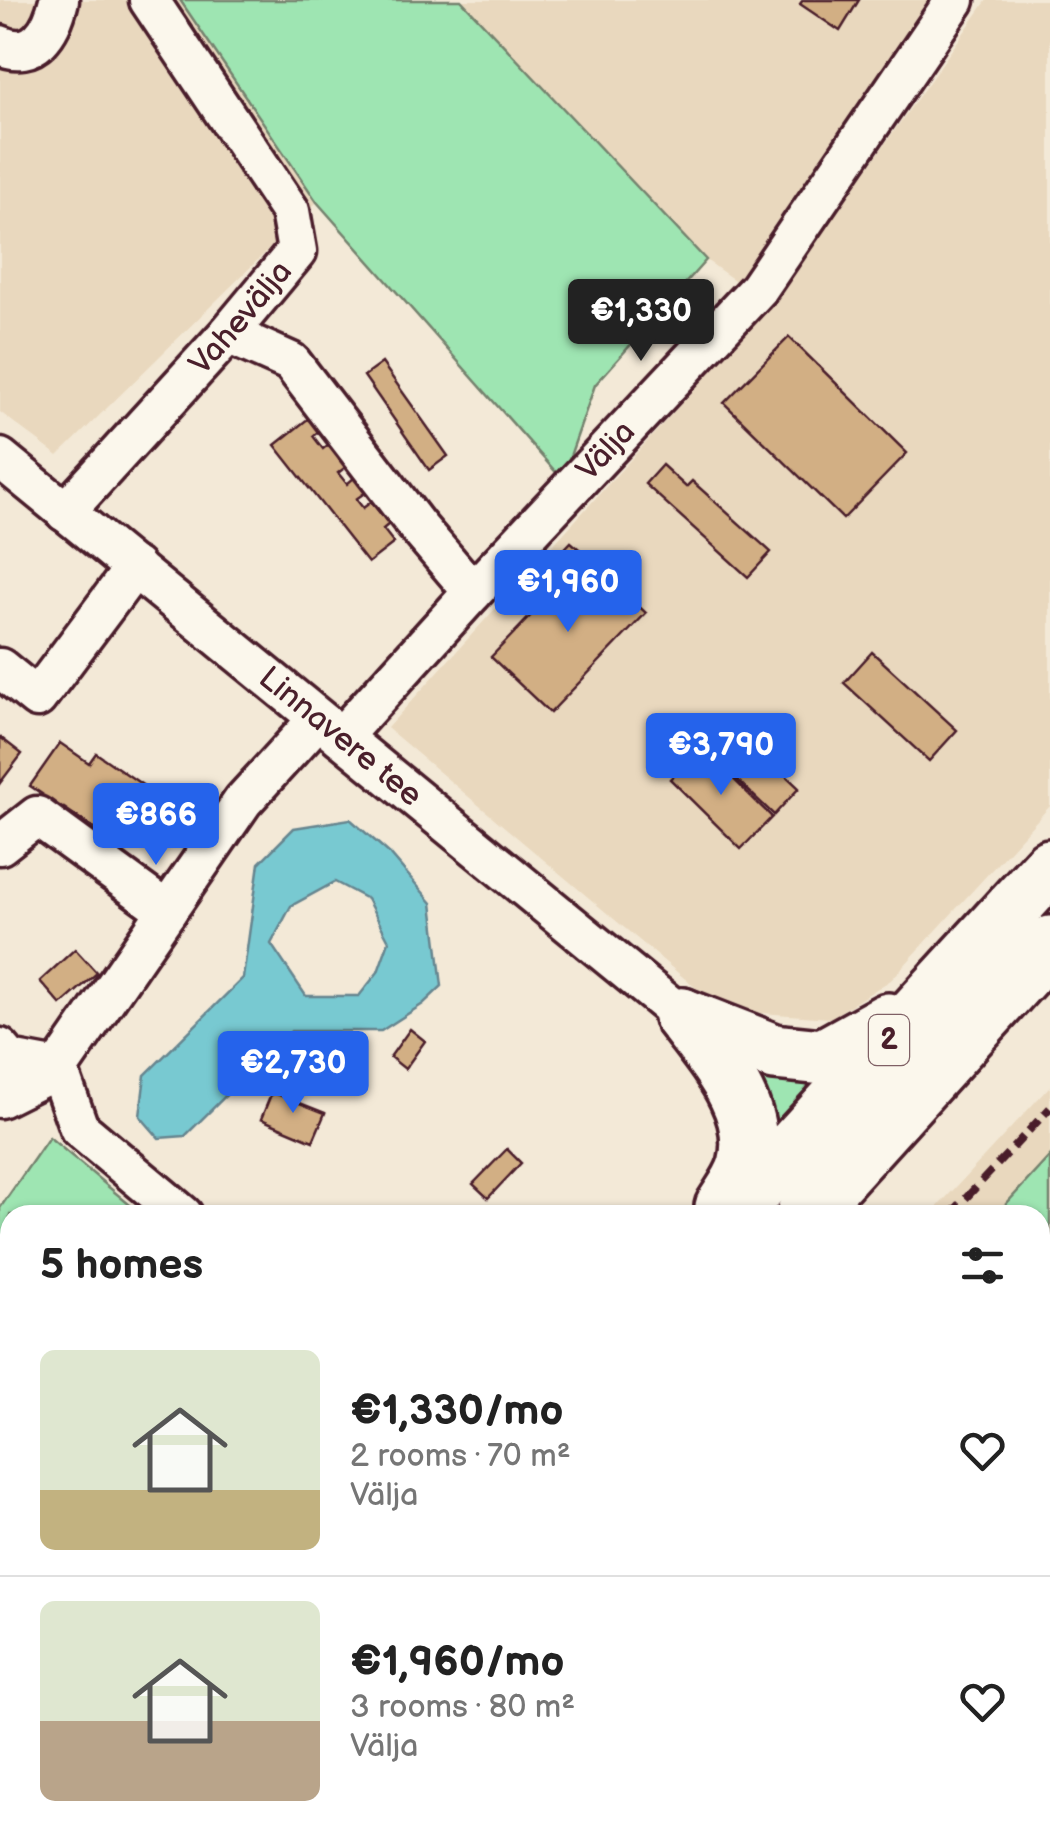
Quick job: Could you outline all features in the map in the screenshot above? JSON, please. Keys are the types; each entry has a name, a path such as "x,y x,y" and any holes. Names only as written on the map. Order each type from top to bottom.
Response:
{"highway":[{"name":"2","path":"740,1205 1050,868"},
{"name":"2","path":"813,1205 1050,944"},
{"path":"682,1016 774,1052 823,1056 872,1032 943,981"},
{"path":"682,1016 734,1086 746,1128 746,1169 724,1205"}],"street":[{"path":"0,46 23,50 42,40 54,23 59,0"},
{"name":"Vahevälja","path":"65,512 228,334 296,252 290,211 149,0"},
{"name":"Välja","path":"58,1069 243,800 330,728 473,592 758,289 955,0"},
{"path":"228,334 292,362 416,525 473,592"},
{"name":"Linnavere tee","path":"0,458 682,1016"},
{"path":"0,668 37,698 135,567"},
{"path":"0,844 37,816 167,911"},
{"path":"0,1048 10,1060 58,1069"},
{"path":"0,1098 58,1069"},
{"path":"58,1069 79,1128 171,1205"}],"shaded area":[{"path":"0,0 180,0 317,202 58,456 0,412"},
{"path":"461,0 932,0 741,285 706,260"},
{"path":"987,0 1050,0 1050,806 891,980 830,1018 722,1010 387,728 770,306"},
{"path":"1050,1086 1050,1156 1005,1205 939,1205"}],"green space":[{"path":"180,0 461,0 706,260 595,385 562,479 317,202"},
{"path":"744,1067 817,1077 772,1134"},
{"path":"49,1137 130,1205 2,1205"},
{"path":"1050,1156 1050,1205 1005,1205"}],"water":[{"path":"350,819 390,854 432,903 442,986 423,1004 381,1031 291,1031 185,1136 159,1138 140,1116 145,1075 243,978 259,863 294,828","holes":["335,882 367,899 389,941 378,972 359,996 306,996 271,944 291,906"]}],"building":[{"path":"803,0 859,0 840,31 800,4"},
{"path":"789,337 907,453 843,519 724,403"},
{"path":"382,363 448,456 429,470 364,376"},
{"path":"309,418 319,431 313,436 323,449 330,443 347,466 338,473 347,484 355,477 366,492 356,499 363,508 371,502 389,524 383,529 394,543 368,563 275,445"},
{"path":"662,465 686,487 692,481 771,552 748,577 645,484"},
{"path":"571,542 585,554 547,594 544,592 532,604 522,594"},
{"path":"587,557 646,613 550,713 491,657"},
{"path":"872,652 957,730 929,761 844,683"},
{"path":"0,737 22,754 0,783"},
{"path":"60,743 89,763 96,753 147,788 111,840 64,808 58,817 36,803 42,794 30,786"},
{"path":"701,747 772,817 741,849 670,779"},
{"path":"758,749 799,788 774,815 732,775"},
{"path":"75,949 97,973 61,1005 40,981"},
{"path":"410,1029 425,1041 405,1069 390,1057"},
{"path":"272,1092 325,1113 313,1141 261,1119"},
{"path":"507,1149 521,1163 488,1198 473,1184"}],"railway":[{"path":"959,1205 1050,1108"}]}
